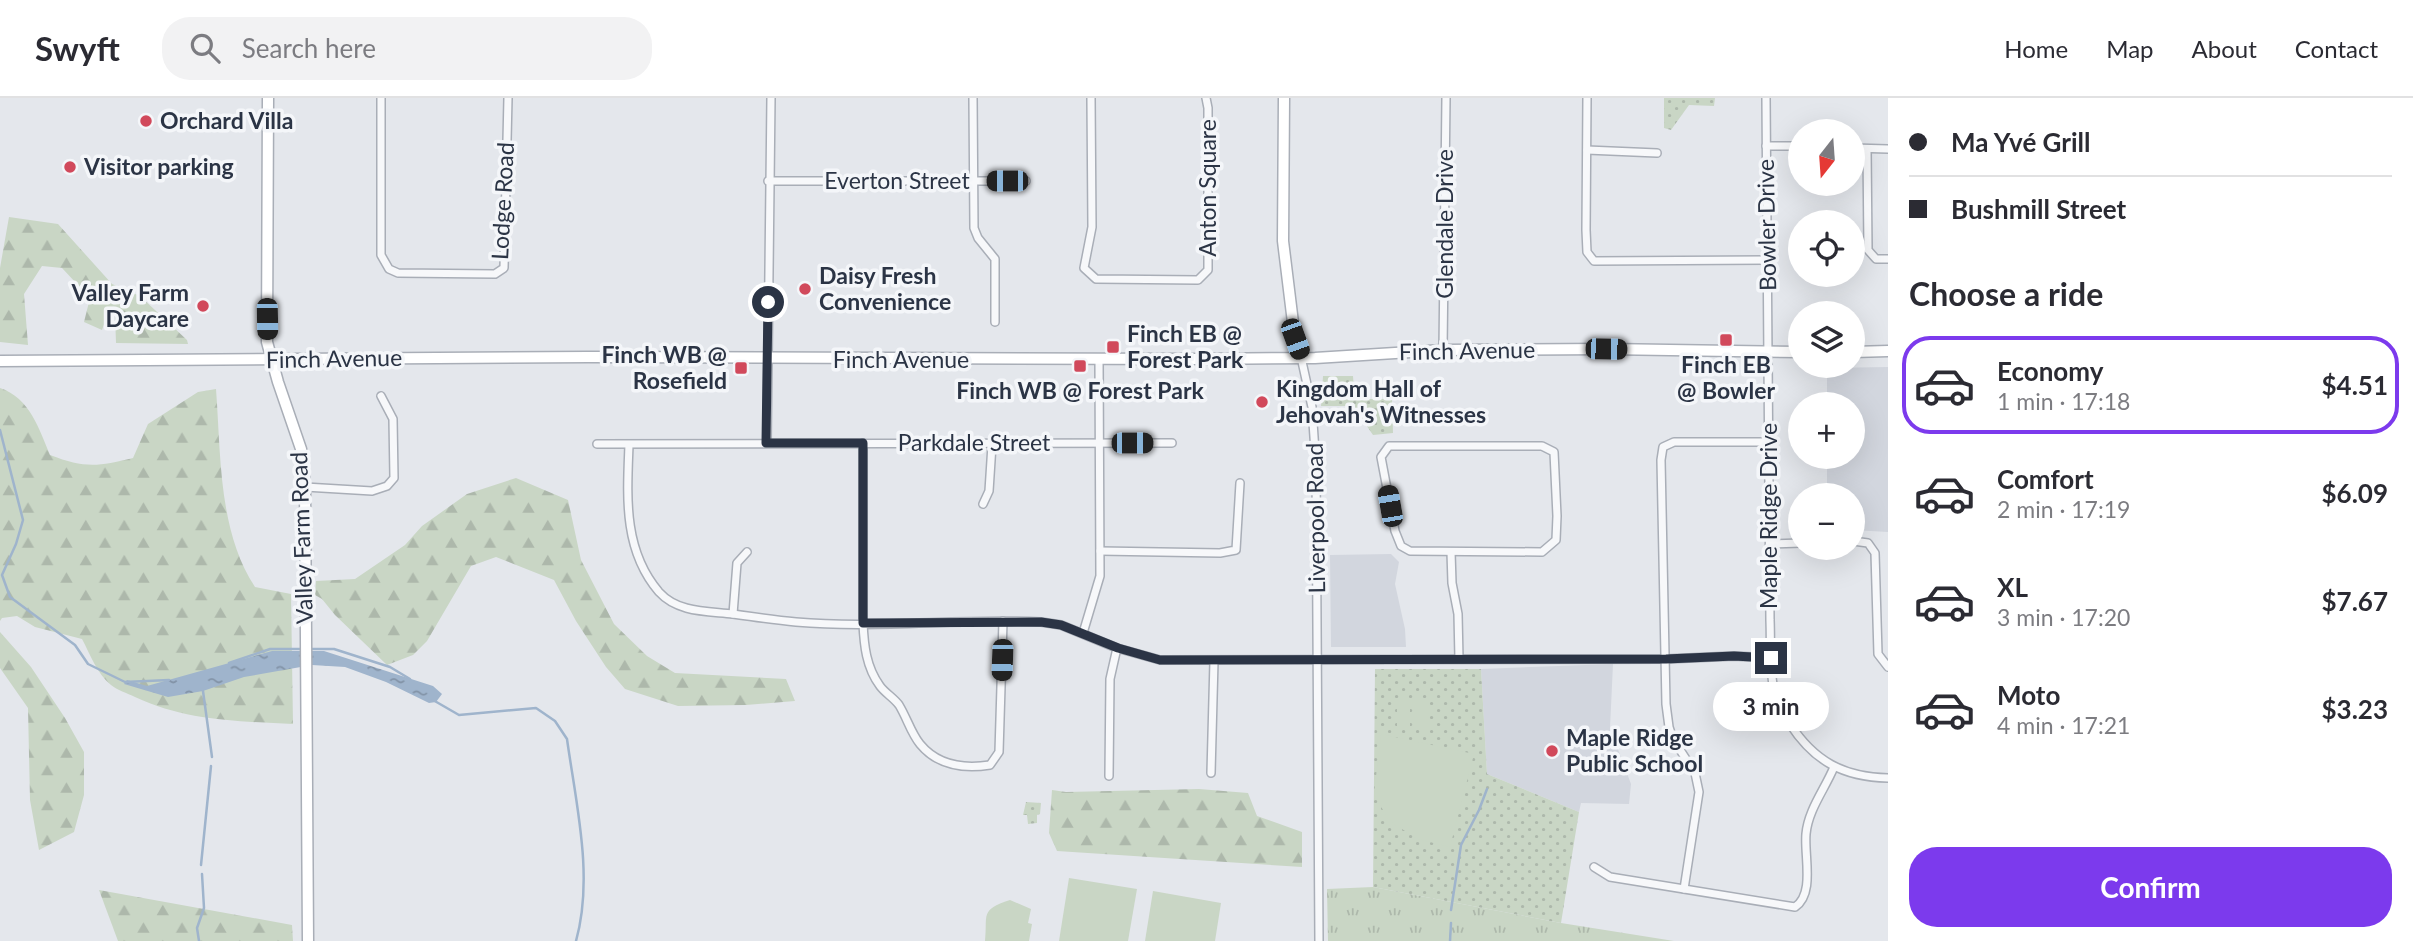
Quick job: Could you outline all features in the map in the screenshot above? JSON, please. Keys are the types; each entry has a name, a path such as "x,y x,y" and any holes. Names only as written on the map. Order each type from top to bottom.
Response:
{"main road":[{"name":"Valley Farm Road","path":"268,98 268,342 271,359 301,449 304,487 308,941"},
{"name":"Liverpool Road","path":"1284,98 1283,241 1295,339 1301,357"},
{"name":"Finch Avenue","path":"0,361 588,357 1099,359 1301,357 1443,350 1606,349 1788,352"},
{"path":"1865,352 1888,351"}],"street":[{"name":"Lodge Road","path":"381,98 381,255 389,269 398,273 495,274 504,268 508,98"},
{"path":"766,443 771,98"},
{"path":"973,98 974,228 978,239 995,259 995,322"},
{"name":"Anton Square","path":"1091,98 1092,227 1084,268 1096,279 1185,280 1198,280 1208,270 1206,98"},
{"name":"Glendale Drive","path":"1443,350 1446,98"},
{"path":"1587,98 1587,252 1594,261 1767,260"},
{"name":"Bowler Drive","path":"1766,98 1769,353"},
{"path":"1766,146 1788,146"},
{"path":"1888,149 1867,149 1868,250 1876,259 1888,259"},
{"path":"1587,150 1657,153"},
{"name":"Everton Street","path":"768,181 1026,181"},
{"name":"Maple Ridge Drive","path":"1769,353 1771,658 1774,692 1798,737 1813,753 1833,767 1867,778 1888,778"},
{"name":"Liverpool Road","path":"1301,357 1312,408 1316,467 1319,941"},
{"path":"1083,634 1100,576 1099,359"},
{"path":"304,487 372,491 387,486 394,478 393,419 381,396"},
{"path":"1684,888 1699,792 1695,773 1673,739 1669,727 1661,460 1663,447 1674,442 1768,442"},
{"path":"863,443 863,623 869,665 880,686 898,703 919,743 933,756 953,766 972,768 990,765 999,752 1003,621"},
{"name":"Parkdale Street","path":"597,444 1172,443"},
{"path":"983,504 989,491 992,444"},
{"path":"629,445 627,517 631,538 649,579 661,594 675,604 692,610 798,622 1041,622 1061,625 1118,648 1160,660 1214,662 1666,659 1734,656 1771,658"},
{"path":"1542,446 1554,452 1556,540 1550,547 1542,552 1451,552 1410,551 1401,546 1395,531 1381,457 1387,448 1542,446"},
{"path":"1100,551 1220,553 1236,550 1240,483"},
{"path":"1771,544 1788,543"},
{"path":"1865,543 1875,554 1878,654 1888,667"},
{"path":"733,614 737,563 747,552"},
{"path":"1451,552 1452,583 1458,614 1458,659"},
{"path":"1110,776 1110,679 1118,648"},
{"path":"1211,774 1214,662"},
{"path":"1594,867 1610,877 1794,907 1802,902 1806,892 1806,832 1811,813 1833,767"}],"shaded area":[{"path":"1865,367 1888,367 1888,532 1865,531 1865,483 1827,483 1827,469 1865,469 1865,392 1827,392 1827,378 1865,378"},
{"path":"1391,554 1399,562 1395,584 1405,629 1406,647 1331,647 1330,555"},
{"name":"Maple Ridge Public School","path":"1613,664 1610,728 1631,784 1629,804 1581,803 1579,812 1487,774 1481,669"}],"green space":[{"path":"1664,98 1715,98 1714,106 1689,105 1671,130 1664,128"},
{"path":"9,217 58,224 112,284 140,296 187,340 188,344 116,343 115,315 108,313 102,330 84,322 90,298 62,268 42,266 24,294 28,345 0,342 0,268"},
{"path":"1323,376 1353,376 1354,390 1364,399 1392,399 1393,433 1373,435 1353,406 1321,406"},
{"path":"0,388 19,399 26,407 50,455 91,465 133,458 148,424 198,392 216,389 224,491 234,542 255,587 291,594 293,724 212,718 154,705 111,685 98,670 82,639 35,627 17,616 2,618 0,621"},
{"path":"516,478 568,500 581,560 614,624 647,656 675,673 786,679 795,701 678,706 625,689 606,667 576,621 554,580 496,557 471,566 427,641 413,655 387,665 315,595 316,581 355,579 405,545 422,526 467,494"},
{"path":"0,632 31,667 84,752 84,795 74,832 39,850 30,800 28,708 0,668"},
{"path":"1375,669 1481,669 1487,774 1579,812 1561,923 1373,887"},
{"path":"1397,698 1410,698 1410,727 1397,727"},
{"path":"1415,698 1428,698 1428,727 1415,727"},
{"path":"1381,734 1474,754 1450,847 1418,839 1389,821 1374,794"},
{"path":"1199,789 1248,793 1257,816 1302,832 1302,867 1057,851 1049,833 1052,790"},
{"path":"1026,802 1041,803 1037,823 1028,824 1027,815 1023,815"},
{"path":"1069,878 1137,889 1128,941 1059,941"},
{"path":"1373,887 1561,923 1674,941 1328,941 1327,889"},
{"path":"99,890 292,925 293,941 118,941"},
{"path":"1153,891 1221,903 1215,941 1145,941"},
{"path":"1010,900 1031,909 1028,923 1032,924 1029,941 985,941 987,914 993,907"},
{"path":"1601,934 1637,939 1591,941"}],"water":[{"path":"272,651 324,651 433,686 442,694 436,702 429,703 386,682 345,667 312,665 244,677 203,691 168,697 124,684 127,680 147,686"}],"waterway":[{"path":"0,430 23,520 2,575 10,597 75,645 88,664 125,682 169,680"},
{"path":"229,663 270,649 304,649"},
{"path":"311,649 334,649 390,667 410,679"},
{"path":"203,691 212,757"},
{"path":"433,700 459,715 536,708 555,721 567,739 582,840 583,892 576,941"},
{"path":"201,865 211,766"},
{"path":"1451,910 1461,845 1487,789"},
{"path":"199,941 197,928 204,908 202,874"},
{"path":"1450,941 1451,923"}],"place":[{"name":"Orchard Villa","path":"146,121"},
{"name":"Visitor parking","path":"70,167"},
{"name":"Daisy Fresh Convenience","path":"805,289"},
{"name":"Valley Farm Daycare","path":"203,306"},
{"name":"Finch EB @ Bowler","path":"1726,340"},
{"name":"Finch EB @ Forest Park","path":"1113,347"},
{"name":"Finch WB @ Forest Park","path":"1080,366"},
{"name":"Finch WB @ Rosefield","path":"741,368"},
{"name":"Kingdom Hall of Jehovah's Witnesses","path":"1262,402"},
{"name":"Maple Ridge Public School","path":"1552,751"}],"route":[{"path":"768,302 766,443 863,443 863,623 1041,622 1061,625 1118,648 1160,660 1214,662 1449,658 1771,658"}]}
